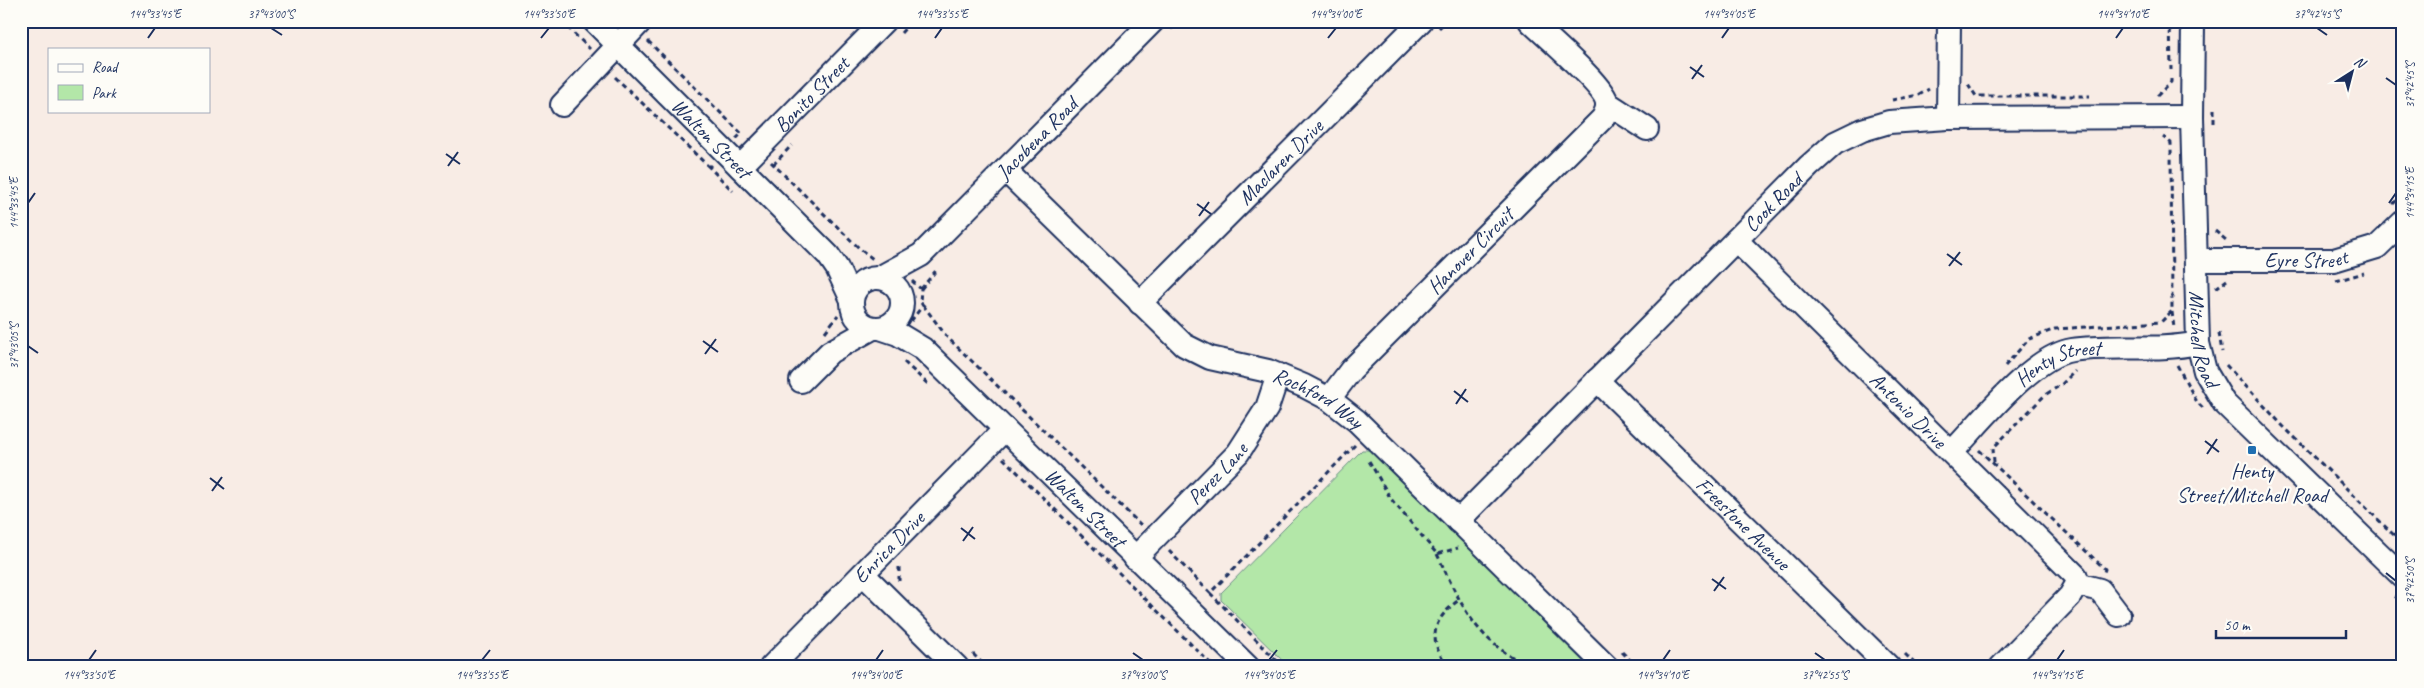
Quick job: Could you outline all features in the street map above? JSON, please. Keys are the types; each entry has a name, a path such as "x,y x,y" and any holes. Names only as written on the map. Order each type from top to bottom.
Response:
{"street":[{"name":"Walton Street","path":"594,21 828,255 892,301 924,349 1248,667"},
{"name":"Bonito Street","path":"740,167 884,21"},
{"name":"Jacobena Road","path":"892,301 921,255 1153,21"},
{"name":"Maclaren Drive","path":"1140,303 1420,21"},
{"path":"1948,21 1948,118"},
{"name":"Mitchell Road","path":"2192,21 2192,117 2205,260 2198,343 2205,371 2224,403 2398,577"},
{"path":"1521,24 1597,86 1607,102 1647,129"},
{"path":"562,105 638,25"},
{"name":"Hanover Circuit","path":"1329,399 1351,370 1603,118 1607,102"},
{"name":"Cook Road","path":"1458,521 1809,166 1835,143 1862,130 1889,122 1948,118 2192,117"},
{"name":"Rochford Way","path":"1005,170 1173,336 1196,353 1278,375 1329,399 1357,421 1607,667"},
{"name":"Eyre Street","path":"2205,260 2334,260 2377,247 2396,215"},
{"name":"Antonio Drive","path":"1736,240 2070,568 2076,576 2077,584"},
{"name":"Walton Street","path":"828,255 837,268 859,321 892,301"},
{"path":"801,381 830,352 892,301 858,286 830,352"},
{"name":"Henty Street","path":"1952,452 2030,372 2070,350 2177,348 2198,343"},
{"name":"Perez Lane","path":"1135,558 1238,453 1267,408 1278,375"},
{"name":"Freestone Avenue","path":"1597,380 1895,659"},
{"name":"Enrica Drive","path":"771,667 1005,430"},
{"path":"863,574 962,657"},
{"path":"2001,667 2070,596 2077,584 2100,590 2119,615"}],"path":[{"path":"561,21 590,50"},
{"path":"1505,21 1521,24"},
{"path":"2148,96 2158,96 2171,82 2170,21"},
{"path":"638,25 758,149 860,249 874,259 888,259 892,301"},
{"path":"610,82 616,76 709,167"},
{"path":"1966,82 1976,96 2091,96"},
{"path":"2214,106 2214,134"},
{"path":"2003,370 2029,339 2056,329 2161,322 2172,311 2171,143 2157,132"},
{"path":"2396,215 2403,194"},
{"path":"2215,221 2216,231 2205,260 2216,297"},
{"path":"2216,231 2227,241"},
{"path":"921,290 920,302 923,305 892,301 921,290"},
{"path":"2218,325 2222,354"},
{"path":"2174,363 2179,366 2197,402 2210,415"},
{"path":"2224,363 2283,426 2403,544"},
{"path":"1994,462 1993,448 2045,395 2062,384 2079,366"},
{"path":"999,465 1008,463"},
{"path":"2394,535 2403,531"},
{"path":"1437,554 1459,600 1477,629 1506,653 1532,667"},
{"path":"904,560 898,567 899,581 905,587"},
{"path":"2398,577 2403,603"},
{"path":"1210,593 1283,667"},
{"path":"1448,667 1438,653 1434,637 1437,624 1442,615 1459,600"},
{"path":"962,657 986,667"},
{"path":"1895,659 1918,667"},
{"path":"1496,667 1510,663 1525,664"}],"green space":[{"path":"1362,450 1369,450 1590,667 1289,667 1221,600 1221,593"}],"place":[{"name":"Henty Street/Mitchell Road","path":"2252,450"}]}
